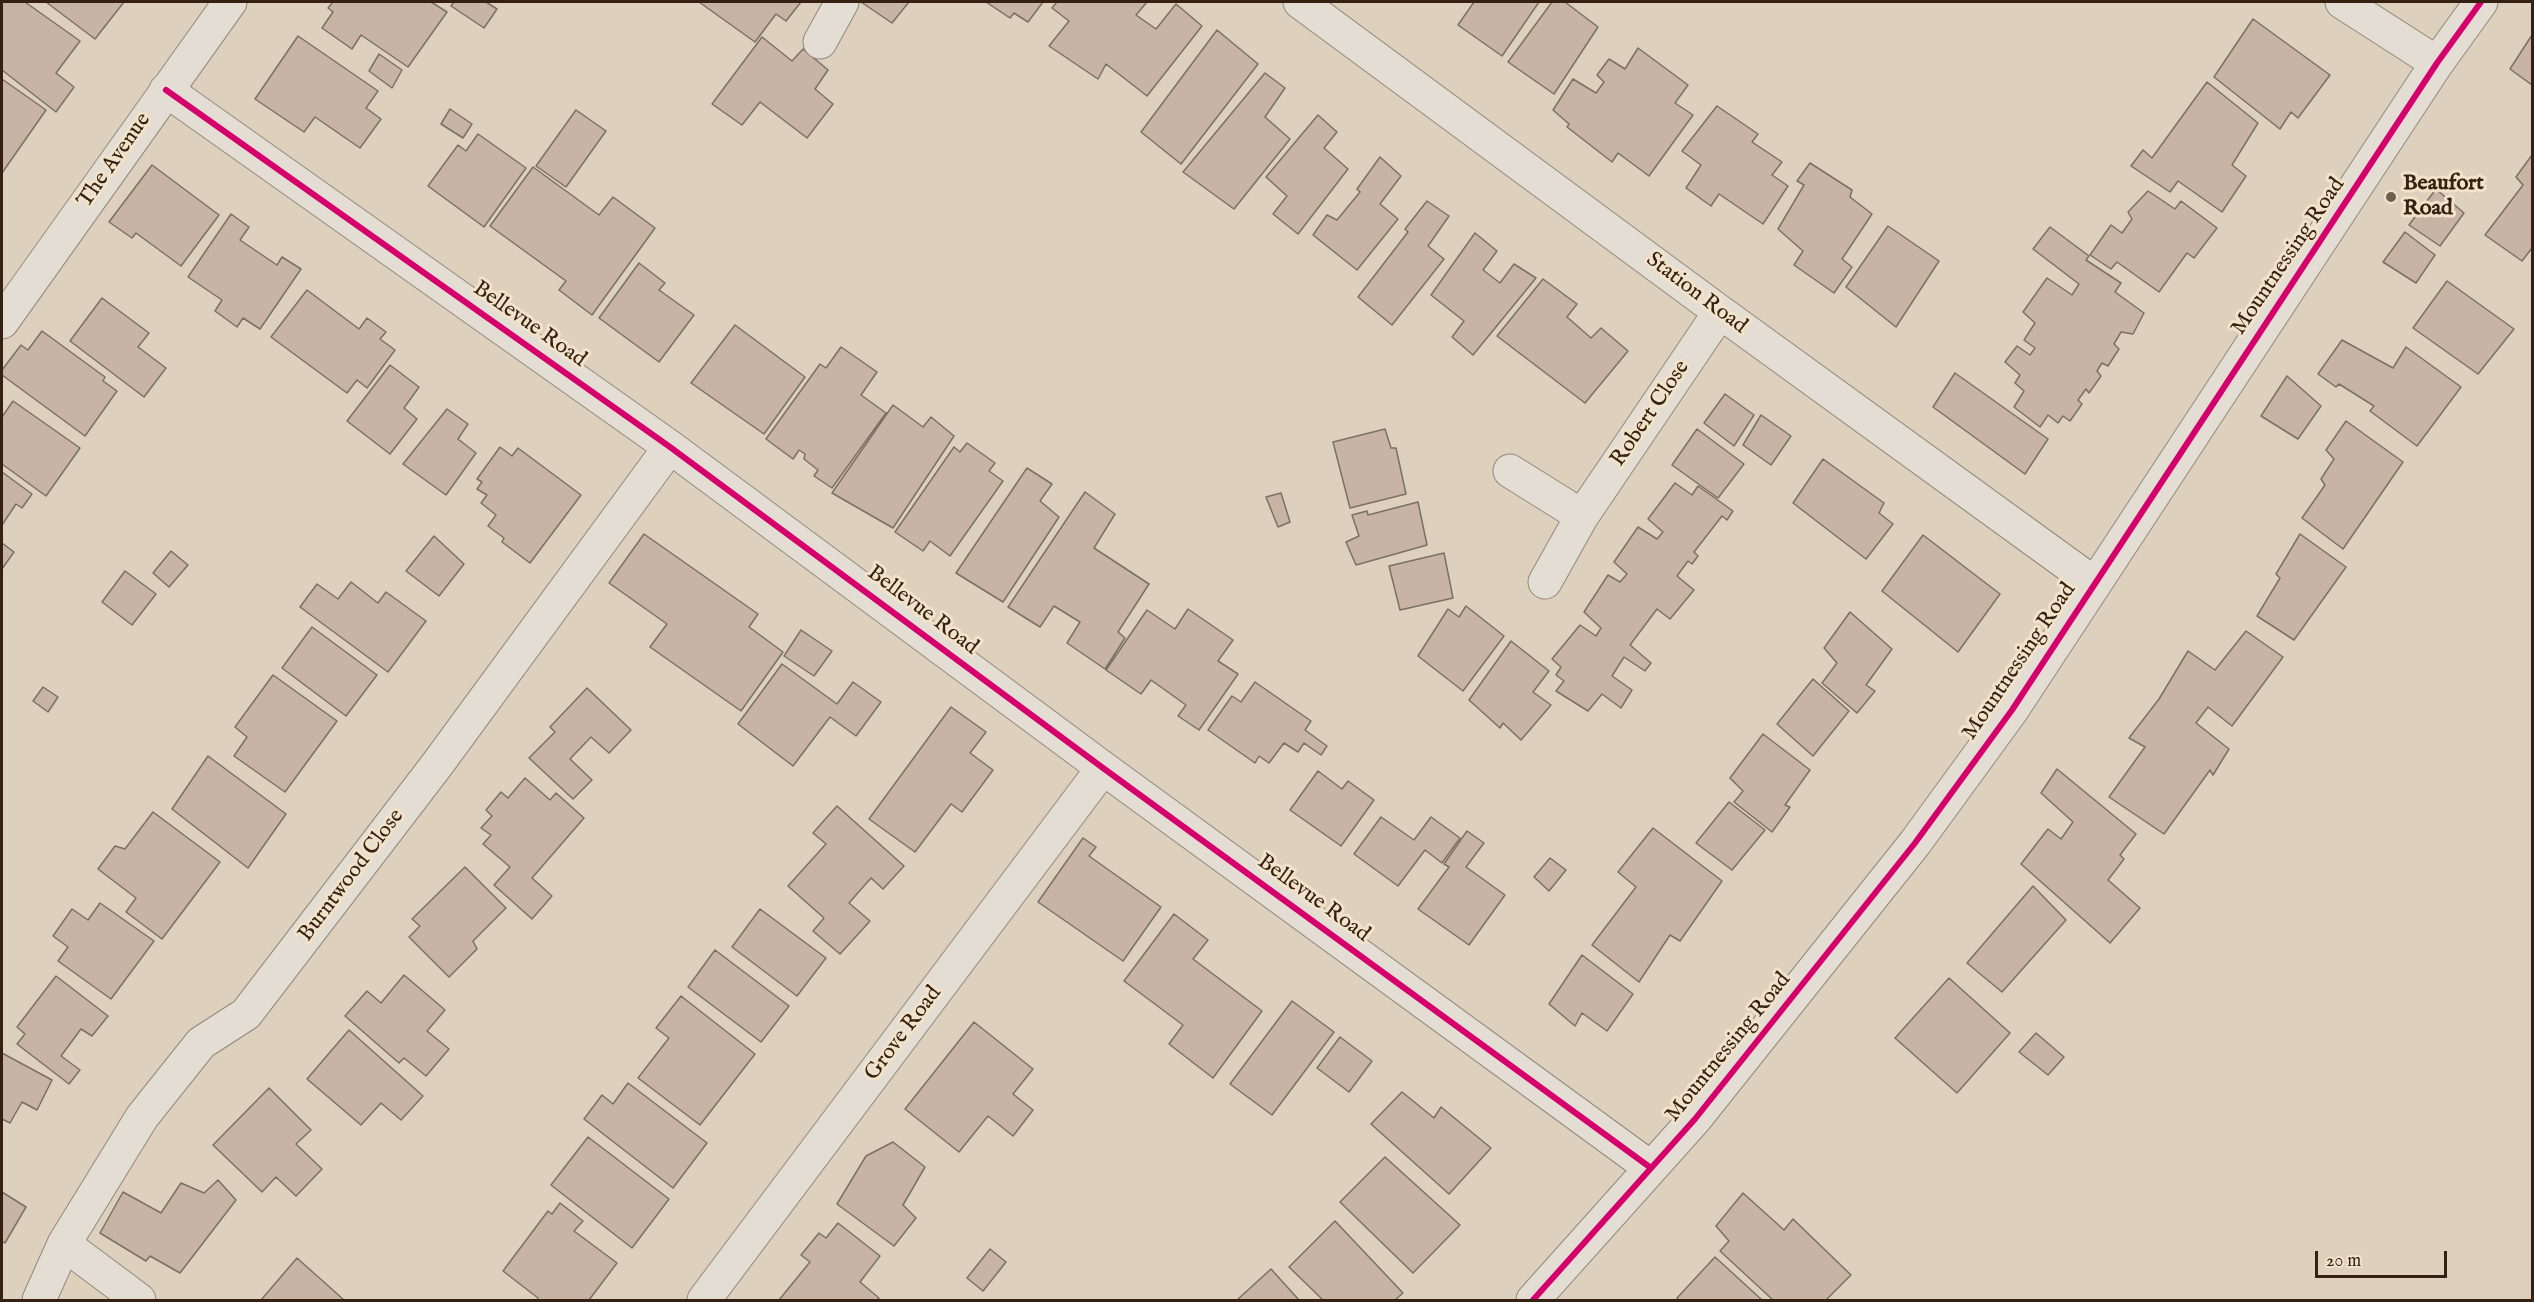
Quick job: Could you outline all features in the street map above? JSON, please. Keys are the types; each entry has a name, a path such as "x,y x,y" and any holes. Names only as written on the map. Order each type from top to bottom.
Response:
{"street":[{"name":"The Avenue","path":"2,322 230,2"},
{"path":"820,42 842,2"},
{"name":"Station Road","path":"1300,2 1720,312 2095,584"},
{"path":"2342,2 2437,63"},
{"name":"Mountnessing Road","path":"1533,1300 1695,1119 1915,843 2012,710 2437,63 2481,2"},
{"name":"Bellevue Road","path":"166,90 670,447 1103,768 1651,1168"},
{"name":"Robert Close","path":"1545,582 1582,516 1720,312"},
{"name":"Burntwood Close","path":"39,1300 64,1244 142,1117 201,1043 246,1014 436,766 670,447"},
{"path":"1510,471 1582,516"},
{"name":"Grove Road","path":"704,1300 1103,768"},
{"path":"64,1244 139,1300"}],"building":[{"path":"2,2 25,2 80,41 56,73 74,87 56,112 2,70"},
{"path":"46,2 124,2 95,39"},
{"path":"333,2 431,2 447,12 408,67 361,35 352,49 322,28 333,12 328,8"},
{"path":"454,2 486,2 497,9 484,28 451,6"},
{"path":"699,2 801,2 786,21 776,14 755,42"},
{"path":"861,2 909,2 892,23"},
{"path":"986,2 1043,2 1028,22 1014,13 1010,18"},
{"path":"1057,2 1147,2 1136,15 1156,29 1176,4 1202,26 1147,96 1106,64 1098,79 1049,46 1069,21 1052,8"},
{"path":"1474,2 1539,2 1502,56 1458,25"},
{"path":"1552,2 1565,2 1598,27 1554,94 1508,62"},
{"path":"2253,19 2330,75 2298,118 2291,112 2280,129 2214,77"},
{"path":"1217,30 1258,64 1181,164 1141,132"},
{"path":"2532,35 2532,85 2510,69"},
{"path":"298,36 378,91 366,108 381,119 360,148 315,117 304,132 255,99"},
{"path":"762,37 792,61 803,49 828,70 815,89 833,104 807,138 760,102 742,125 712,104"},
{"path":"1638,48 1688,85 1675,103 1693,115 1649,176 1618,153 1612,162 1567,127 1569,124 1553,110 1573,79 1596,93 1604,82 1597,75 1609,59 1625,69"},
{"path":"379,54 402,70 392,88 369,71"},
{"path":"1265,73 1285,88 1265,117 1290,139 1234,209 1183,172"},
{"path":"2,79 46,110 2,173"},
{"path":"2207,82 2258,123 2232,165 2246,176 2222,212 2178,181 2170,192 2131,166 2143,150 2152,158"},
{"path":"1717,106 1758,134 1752,142 1782,162 1772,175 1788,186 1763,224 1719,194 1711,206 1686,188 1701,165 1682,151"},
{"path":"450,109 472,124 463,138 441,124"},
{"path":"576,110 606,131 566,187 536,166"},
{"path":"1318,115 1337,132 1324,148 1348,169 1298,234 1273,214 1287,196 1266,177"},
{"path":"478,134 526,168 484,227 428,186 458,145 466,151"},
{"path":"2532,155 2532,248 2522,261 2485,235 2523,185 2516,177"},
{"path":"1380,157 1401,176 1380,204 1398,219 1357,270 1313,235 1327,215 1337,220 1360,192 1357,189"},
{"path":"1810,163 1852,190 1850,197 1872,214 1842,259 1852,267 1834,293 1794,265 1803,251 1778,229 1804,185 1797,181"},
{"path":"152,165 219,215 181,266 136,233 132,238 109,222"},
{"path":"533,167 599,215 613,197 655,228 592,315 559,290 566,281 490,226"},
{"path":"2436,189 2464,213 2440,246 2409,225"},
{"path":"2148,191 2175,209 2181,201 2217,228 2194,258 2187,253 2159,292 2117,262 2111,269 2090,255 2111,225 2122,233 2132,219 2128,212"},
{"path":"1427,201 1449,216 1428,246 1444,259 1392,325 1358,297 1408,232 1405,229"},
{"path":"231,214 249,227 240,240 277,265 282,257 301,269 260,329 243,318 237,327 215,311 222,300 188,277"},
{"path":"1888,226 1939,261 1896,327 1846,287"},
{"path":"2050,227 2089,256 2086,260 2121,283 2115,292 2144,313 2133,334 2121,332 2114,344 2119,349 2108,366 2102,363 2097,371 2101,376 2089,393 2086,389 2078,400 2082,404 2070,421 2063,416 2058,423 2048,415 2040,427 2014,407 2024,391 2015,383 2020,375 2005,362 2017,346 2030,355 2035,348 2024,340 2035,323 2023,312 2047,278 2072,295 2079,284 2033,249"},
{"path":"2405,232 2435,255 2416,283 2383,262"},
{"path":"1475,233 1497,251 1483,270 1500,283 1514,264 1536,278 1473,355 1452,337 1464,321 1431,295"},
{"path":"639,263 665,283 659,290 694,315 659,362 599,318"},
{"path":"1543,279 1577,304 1567,317 1591,338 1601,328 1628,351 1585,403 1497,336"},
{"path":"2447,281 2514,329 2478,374 2413,328"},
{"path":"307,290 359,329 367,318 386,332 380,339 395,350 367,388 357,380 347,393 271,337"},
{"path":"102,298 149,333 138,347 166,368 144,397 70,341"},
{"path":"735,325 805,377 764,434 691,383"},
{"path":"42,331 105,377 103,381 117,391 85,436 2,375 2,370 21,345 28,350"},
{"path":"2342,340 2393,368 2406,347 2461,387 2417,446 2370,411 2374,406 2339,384 2336,387 2318,374"},
{"path":"841,347 877,372 861,395 886,413 832,488 814,476 818,470 804,459 805,454 799,450 793,459 766,439 820,364 826,368"},
{"path":"390,365 419,387 404,408 417,419 390,454 347,421"},
{"path":"1955,373 2048,439 2025,474 1933,407"},
{"path":"2287,376 2321,406 2298,439 2261,416"},
{"path":"1725,394 1754,415 1734,446 1704,423"},
{"path":"13,401 80,448 46,496 2,464 2,417"},
{"path":"893,405 923,427 931,417 954,436 893,528 832,493"},
{"path":"447,409 468,424 458,439 476,453 446,495 403,464"},
{"path":"1761,415 1791,436 1771,465 1743,445"},
{"path":"2346,421 2403,462 2343,549 2302,518 2325,485 2321,479 2334,459 2326,450"},
{"path":"1385,429 1391,448 1396,448 1406,494 1350,508 1333,442"},
{"path":"1697,429 1744,464 1718,498 1672,465"},
{"path":"967,443 995,463 989,471 1003,481 950,556 930,541 923,551 895,532 954,447 960,452"},
{"path":"500,447 512,456 518,448 581,495 530,563 502,542 504,538 488,526 496,515 481,503 487,495 477,489 482,482 477,479"},
{"path":"1823,459 1884,503 1879,513 1893,524 1866,559 1793,503"},
{"path":"1027,468 1052,484 1040,501 1059,517 1003,602 956,573"},
{"path":"2,472 32,494 22,508 16,504 2,525"},
{"path":"1675,483 1692,495 1698,486 1733,511 1727,520 1722,516 1694,552 1698,556 1692,564 1688,561 1677,576 1694,590 1670,619 1657,609 1630,645 1651,663 1645,671 1624,657 1612,676 1632,690 1621,708 1602,694 1588,711 1556,691 1564,681 1556,675 1561,667 1552,659 1580,625 1596,636 1601,628 1584,612 1608,575 1620,582 1627,574 1614,562 1638,527 1657,539 1663,532 1648,519"},
{"path":"1085,492 1115,514 1094,548 1149,584 1118,632 1125,638 1105,669 1067,643 1080,622 1054,606 1040,627 1008,607"},
{"path":"1281,493 1290,522 1278,527 1266,497"},
{"path":"1418,502 1427,545 1356,565 1346,542 1359,536 1352,515 1367,511 1368,515"},
{"path":"644,534 758,614 749,627 783,652 741,711 650,647 667,624 609,583"},
{"path":"2300,534 2346,567 2294,640 2257,616 2280,578 2276,574"},
{"path":"1923,535 2000,594 1958,652 1882,591"},
{"path":"434,536 464,564 439,596 406,571"},
{"path":"2,543 14,552 2,569"},
{"path":"171,551 188,565 169,587 153,573"},
{"path":"1444,553 1453,598 1400,610 1389,566"},
{"path":"125,571 156,594 132,625 102,602"},
{"path":"351,582 378,603 386,592 426,621 388,672 300,607 317,584 338,599"},
{"path":"1466,606 1504,636 1463,691 1418,656 1448,609 1459,617"},
{"path":"1188,609 1233,640 1218,661 1238,674 1199,730 1178,716 1186,705 1151,680 1141,694 1106,670 1147,610 1175,629"},
{"path":"1850,612 1892,649 1866,685 1875,691 1857,713 1822,683 1837,663 1824,648"},
{"path":"312,627 377,675 346,716 282,668"},
{"path":"801,630 832,651 814,676 784,656"},
{"path":"2246,631 2283,657 2232,726 2208,707 2196,723 2229,749 2213,775 2210,770 2164,834 2109,797 2145,747 2129,738 2159,699 2188,651 2215,670"},
{"path":"1511,641 1549,671 1533,692 1551,705 1521,740 1503,723 1500,728 1469,700"},
{"path":"782,664 837,704 853,682 881,702 856,736 830,717 793,766 738,724"},
{"path":"273,675 337,721 285,792 234,756 247,737 235,727"},
{"path":"1813,679 1849,711 1813,756 1777,724"},
{"path":"1255,682 1311,721 1305,730 1327,746 1321,755 1304,743 1298,752 1284,743 1269,763 1259,756 1255,763 1208,730 1232,696 1241,702"},
{"path":"43,687 58,697 48,712 33,701"},
{"path":"587,688 631,730 609,753 591,737 570,759 592,780 573,799 529,758 555,732 550,727"},
{"path":"951,707 986,732 970,753 993,770 962,812 951,804 915,852 869,819"},
{"path":"1763,734 1810,770 1785,805 1790,807 1772,832 1734,802 1743,791 1730,778"},
{"path":"208,756 286,814 248,868 172,809"},
{"path":"2057,769 2136,834 2120,855 2124,859 2108,880 2140,908 2110,943 2021,864 2048,829 2061,839 2073,822 2041,793"},
{"path":"1318,771 1342,789 1348,781 1374,800 1341,846 1290,810"},
{"path":"525,778 550,800 556,793 584,818 532,878 552,896 532,919 494,885 510,867 483,844 491,835 481,828 492,816 486,810 501,792 508,798"},
{"path":"1729,802 1765,830 1732,870 1696,843"},
{"path":"837,806 904,866 883,889 871,878 849,903 870,921 840,954 813,931 824,918 788,886 826,844 813,833"},
{"path":"153,812 220,862 162,939 126,912 136,898 98,869 115,846 125,849"},
{"path":"1381,817 1414,840 1431,817 1460,838 1442,863 1425,850 1398,886 1354,854"},
{"path":"1653,828 1722,881 1680,941 1670,935 1639,982 1592,945 1636,887 1618,872"},
{"path":"1467,831 1484,843 1466,867 1505,895 1469,945 1418,909 1449,867 1444,864"},
{"path":"1083,838 1096,847 1089,856 1161,907 1123,961 1038,902"},
{"path":"1550,858 1566,870 1549,891 1534,877"},
{"path":"465,867 506,908 473,941 477,949 449,977 409,937 420,926 412,919"},
{"path":"2033,886 2066,920 2002,992 1967,963"},
{"path":"100,903 154,941 111,999 58,961 68,947 53,936 72,909 88,920"},
{"path":"760,909 826,958 797,996 732,947"},
{"path":"1174,914 1208,940 1193,959 1262,1011 1213,1078 1169,1044 1183,1025 1124,981"},
{"path":"715,950 789,1006 761,1042 688,987"},
{"path":"1582,955 1633,994 1607,1031 1582,1013 1575,1026 1549,1004"},
{"path":"404,975 445,1010 427,1031 449,1049 426,1076 404,1058 399,1063 345,1016 367,991 381,1003"},
{"path":"56,976 108,1016 92,1036 81,1029 61,1056 80,1070 69,1084 17,1044 25,1034 17,1027"},
{"path":"1949,978 2010,1033 1957,1093 1895,1038"},
{"path":"681,996 755,1054 700,1125 638,1078 669,1038 656,1028"},
{"path":"1292,1001 1334,1032 1272,1115 1230,1084"},
{"path":"974,1022 1033,1069 1013,1094 1033,1110 1013,1136 988,1116 959,1152 905,1109"},
{"path":"349,1030 423,1096 401,1120 381,1103 361,1125 307,1079"},
{"path":"2036,1033 2064,1057 2048,1075 2019,1052"},
{"path":"1340,1037 1372,1061 1349,1092 1317,1068"},
{"path":"2,1053 52,1080 37,1110 22,1102 10,1123 2,1119"},
{"path":"628,1083 707,1143 673,1188 584,1119 602,1095 613,1104"},
{"path":"269,1088 311,1130 296,1144 322,1169 296,1196 276,1177 262,1192 213,1145"},
{"path":"1402,1092 1434,1118 1441,1107 1491,1148 1449,1194 1371,1124"},
{"path":"588,1137 669,1199 632,1248 551,1185"},
{"path":"893,1142 925,1167 903,1205 916,1218 894,1246 837,1204 866,1156"},
{"path":"1385,1157 1460,1225 1413,1273 1340,1202"},
{"path":"218,1180 236,1200 180,1273 150,1256 146,1261 100,1233 123,1192 161,1213 181,1183 204,1193"},
{"path":"2,1192 26,1207 5,1243 2,1241"},
{"path":"1743,1193 1784,1230 1793,1219 1851,1275 1826,1300 1773,1300 1720,1251 1729,1241 1716,1226"},
{"path":"560,1203 583,1221 574,1231 617,1263 589,1300 537,1300 538,1298 503,1271 548,1211 552,1214"},
{"path":"1335,1221 1403,1293 1395,1300 1323,1300 1289,1267"},
{"path":"838,1223 880,1256 860,1282 879,1298 877,1300 779,1300 810,1262 801,1255 819,1233 826,1238"},
{"path":"990,1249 1006,1262 983,1291 967,1278"},
{"path":"1715,1257 1762,1300 1679,1300 1677,1298"},
{"path":"297,1258 344,1300 261,1300"},
{"path":"1271,1269 1299,1300 1237,1300"}],"cycle path":[{"path":"1533,1300 1695,1119 1915,843 2012,710 2437,63 2481,2"},
{"path":"166,90 670,447 1103,768 1651,1168"}],"place":[{"name":"Beaufort Road","path":"2391,197"}]}
